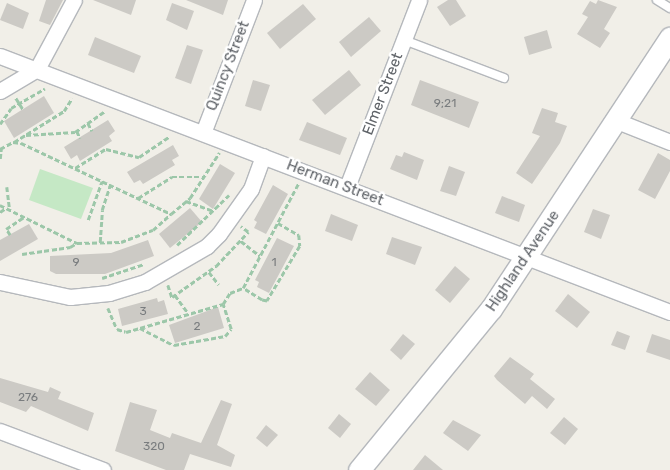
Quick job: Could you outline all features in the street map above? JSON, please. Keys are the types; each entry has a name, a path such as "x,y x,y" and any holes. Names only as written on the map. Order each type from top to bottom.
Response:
{"main road":[{"name":"Highland Avenue","path":"359,470 491,309 617,121 670,38"}],"street":[{"path":"7,93 37,69 74,0"},
{"name":"Quincy Street","path":"203,133 254,0"},
{"name":"Elmer Street","path":"347,187 419,0"},
{"name":"Herman Street","path":"0,56 670,312"},
{"path":"617,121 670,142"},
{"path":"0,282 70,297 109,293 145,282 207,246 219,234 251,189 263,156"},
{"path":"0,431 103,470"}],"lane":[{"path":"657,0 670,8"},
{"path":"404,40 504,78"}],"path":[{"path":"0,124 20,103 47,84"},
{"path":"7,93 20,103 23,109"},
{"path":"0,158 1,149 64,111 73,94"},
{"path":"26,135 77,131 110,108"},
{"path":"88,123 92,131"},
{"path":"77,131 80,138"},
{"path":"75,168 106,149 139,157 174,133"},
{"path":"13,142 75,168 171,214"},
{"path":"22,254 70,247 77,243 121,242 139,236 171,214 186,200 205,177 220,151"},
{"path":"138,199 172,177 205,177"},
{"path":"105,299 117,329 126,332 223,304 230,293 243,288 300,180"},
{"path":"88,220 102,181"},
{"path":"100,242 102,210 110,185"},
{"path":"7,187 10,210"},
{"path":"174,247 213,212 227,193 234,198"},
{"path":"186,200 213,212"},
{"path":"0,205 77,243"},
{"path":"0,212 6,208"},
{"path":"10,234 6,229 24,217"},
{"path":"243,288 267,301 300,246 299,235 278,223"},
{"path":"166,281 172,297 209,272 242,241 248,232 236,224"},
{"path":"242,241 260,256"},
{"path":"100,285 101,279 114,273 150,262"},
{"path":"209,272 219,285"},
{"path":"175,294 188,313"},
{"path":"139,328 174,345 225,336 231,329 223,304"}],"green space":[{"path":"40,169 93,188 81,219 29,200"}],"building":[{"path":"46,0 63,0 50,25 39,21"},
{"path":"93,0 136,0 131,15"},
{"path":"186,0 228,0 223,15"},
{"path":"448,0 456,0 466,16 450,26 437,7"},
{"path":"598,0 617,7 604,29 610,33 600,48 577,34 588,17 582,14 590,1 596,4"},
{"path":"7,3 29,13 23,29 0,20"},
{"path":"172,3 194,11 187,30 166,20"},
{"path":"303,4 316,19 280,49 267,33"},
{"path":"369,17 381,31 351,57 339,42"},
{"path":"547,30 552,48 529,55 524,37"},
{"path":"95,37 141,56 134,73 88,55"},
{"path":"187,45 203,50 191,84 175,78"},
{"path":"349,70 361,85 325,115 312,100"},
{"path":"253,80 270,85 261,111 245,106"},
{"path":"420,80 479,102 469,128 411,105"},
{"path":"44,96 54,113 14,138 4,121"},
{"path":"542,108 558,113 555,122 567,126 560,143 532,184 516,173 540,136 532,133"},
{"path":"108,120 115,131 109,136 112,141 80,161 77,155 71,159 64,147"},
{"path":"307,122 347,138 340,155 299,140"},
{"path":"173,145 179,156 172,160 175,165 143,184 140,180 134,183 127,172"},
{"path":"404,152 424,160 417,180 390,169 396,155 402,157"},
{"path":"658,153 670,160 670,171 655,199 638,190"},
{"path":"220,164 235,173 213,209 199,199"},
{"path":"449,166 465,172 456,196 440,191"},
{"path":"273,185 288,194 266,234 254,228 257,222 254,220"},
{"path":"502,196 525,205 519,222 495,213"},
{"path":"190,208 202,222 170,248 159,234"},
{"path":"593,209 610,215 601,239 584,232"},
{"path":"331,214 358,225 352,241 325,231"},
{"path":"29,224 38,239 0,261 0,240"},
{"path":"392,237 422,247 415,265 386,254"},
{"path":"277,238 294,246 269,293 257,287 259,282 255,280"},
{"path":"148,240 154,256 105,274 56,274 50,271 50,256 111,253"},
{"path":"455,266 470,279 450,303 435,290"},
{"path":"568,294 590,312 577,328 555,311"},
{"path":"157,298 158,302 164,300 168,314 122,326 118,309"},
{"path":"218,307 224,328 175,343 169,325"},
{"path":"617,331 630,336 625,350 611,345"},
{"path":"403,334 415,344 401,360 390,350"},
{"path":"652,334 670,340 670,360 646,352"},
{"path":"510,357 534,374 530,379 555,399 547,409 532,396 525,404 494,376"},
{"path":"370,372 390,390 376,406 355,389"},
{"path":"0,378 48,392 50,387 61,392 58,399 94,413 88,431 31,406 26,412 0,402"},
{"path":"221,400 232,404 217,445 235,455 231,467 190,454 184,470 166,470 115,451 130,402 157,410 150,430 170,438 172,433 201,443"},
{"path":"339,414 351,424 340,438 328,428"},
{"path":"564,417 578,429 565,445 550,433"},
{"path":"453,420 481,435 468,451 443,433"},
{"path":"266,425 278,435 267,447 256,438"},
{"path":"425,455 443,470 413,470"}]}
